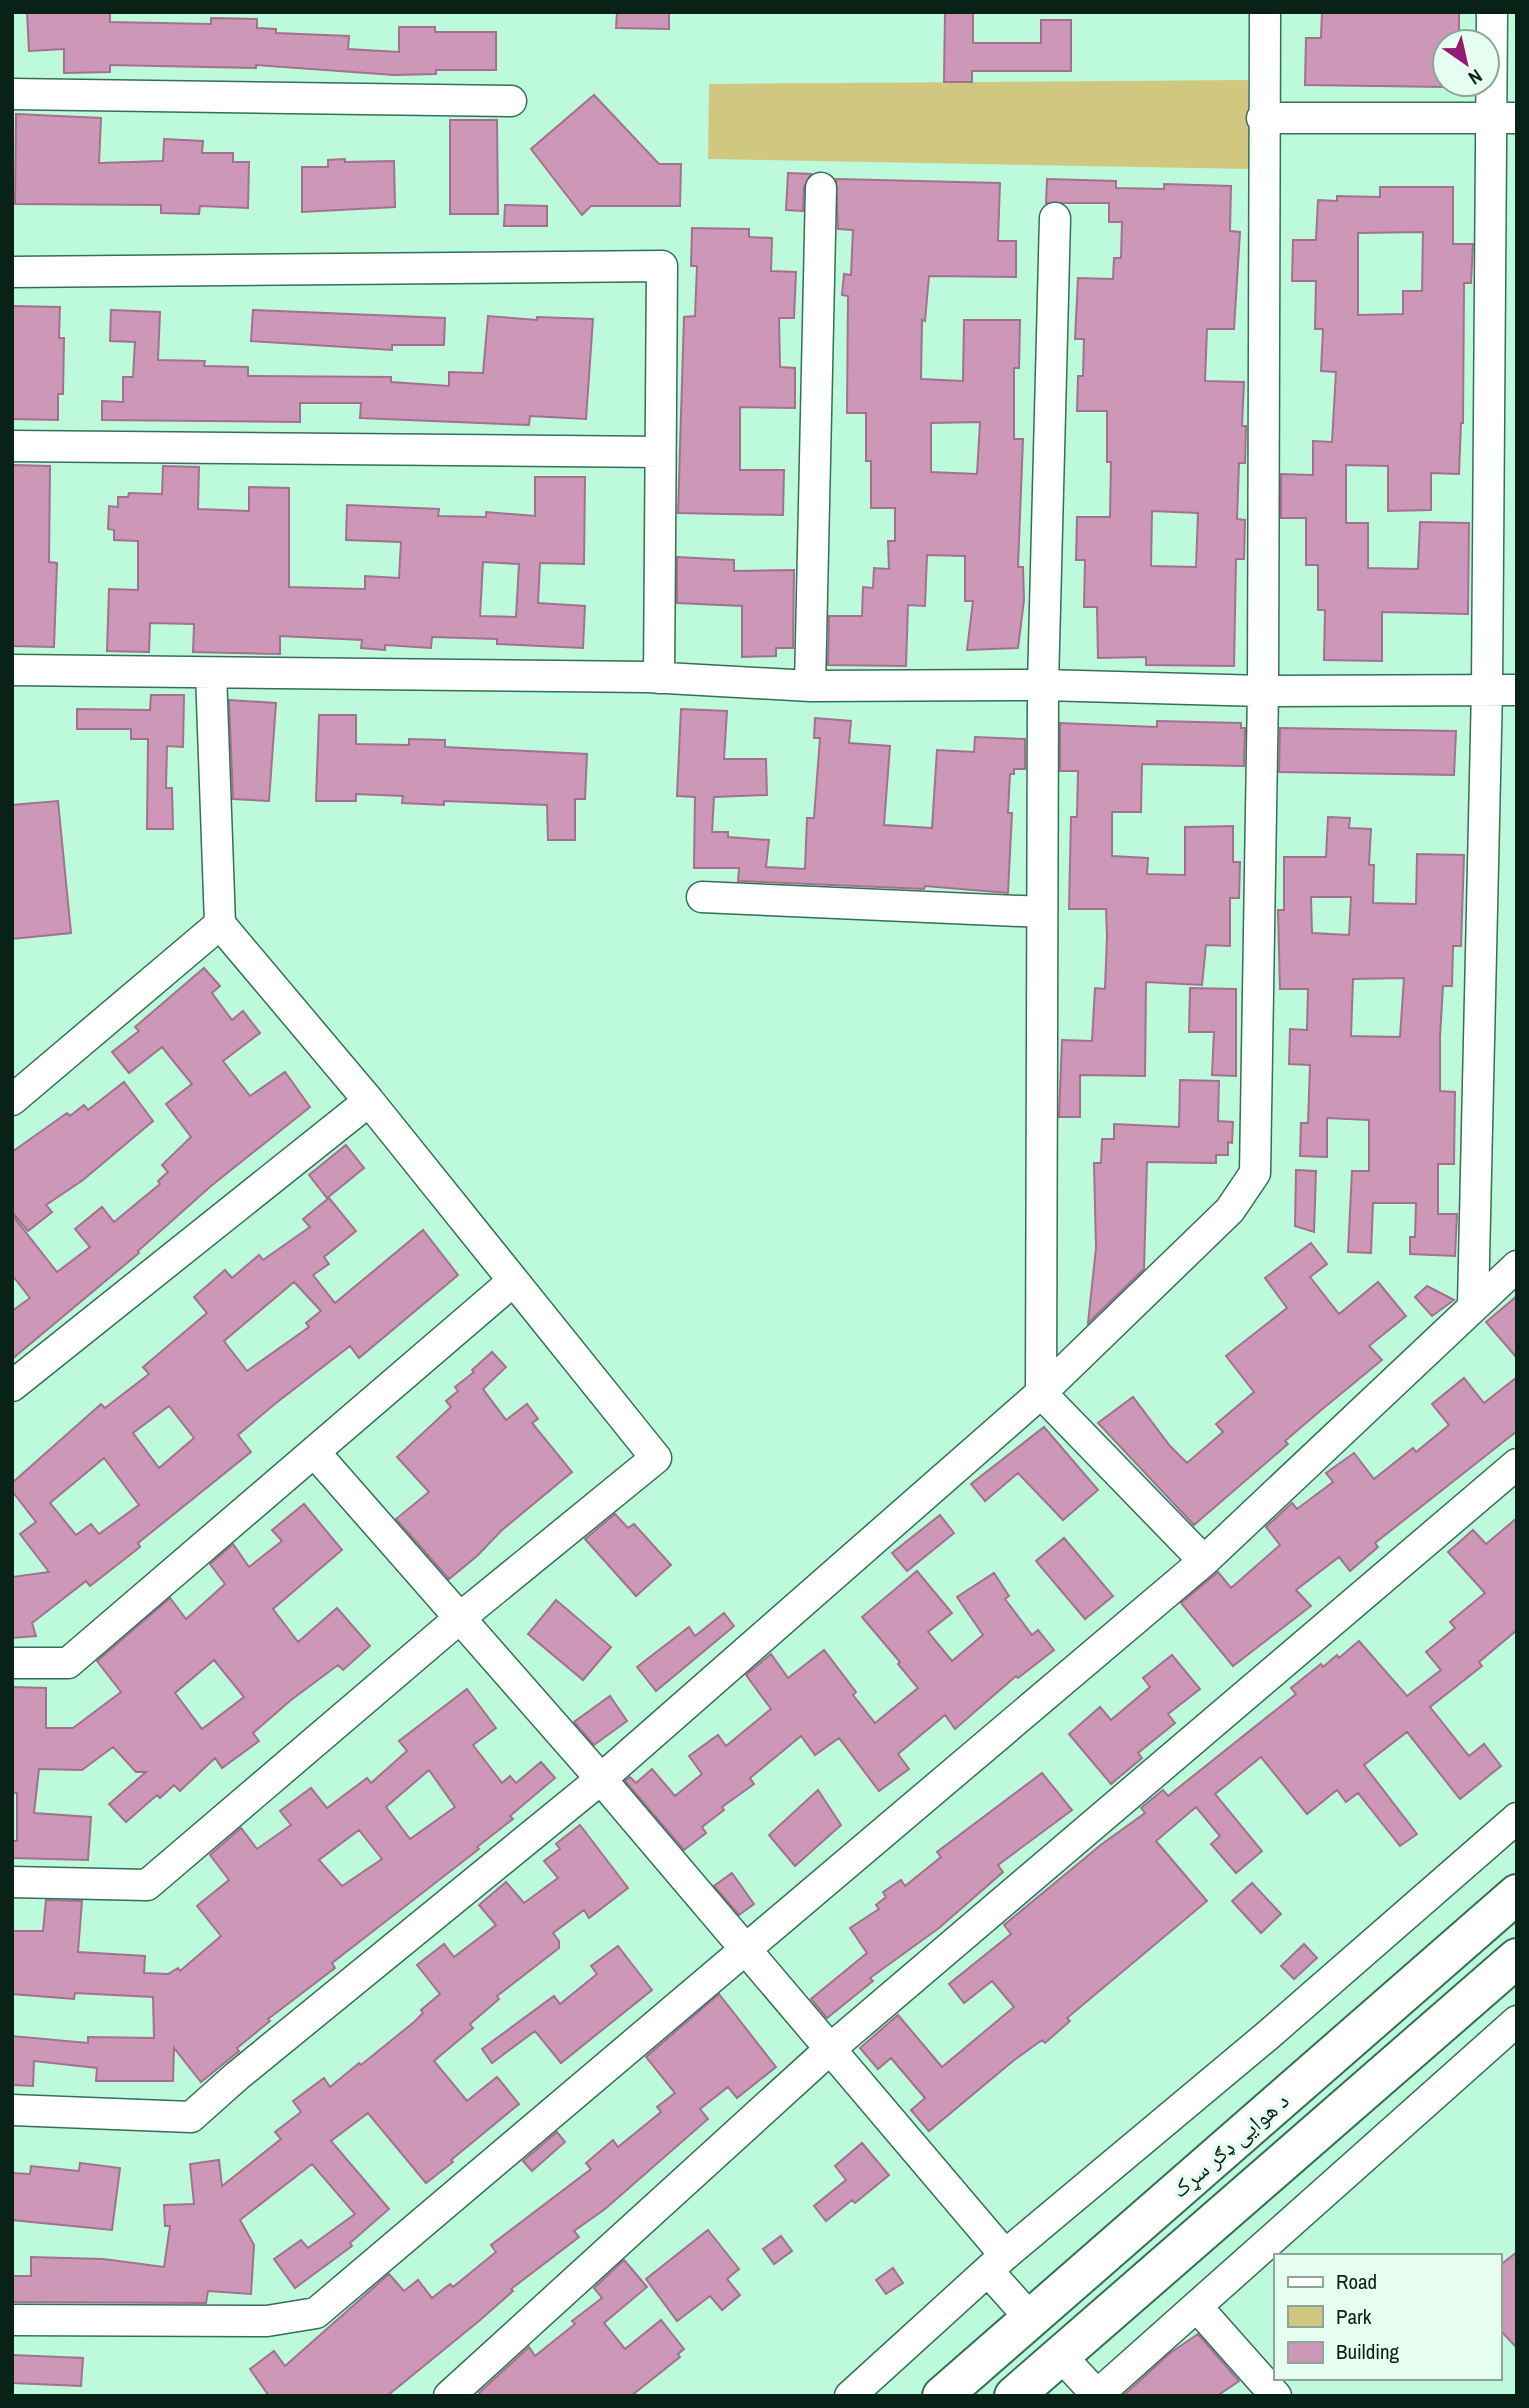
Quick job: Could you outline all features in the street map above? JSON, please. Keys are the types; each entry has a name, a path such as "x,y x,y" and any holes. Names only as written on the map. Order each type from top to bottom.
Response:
{"main road":[{"name":"د هوایی ډګر سړک","path":"942,2396 1517,1894"},
{"name":"د هوایی ډګر سړک","path":"1014,2396 1517,1958"}],"street":[{"path":"12,2110 191,2117 237,2076 601,1779 1041,1394 1230,1210 1255,1173 1264,691 1262,118 1265,12"},
{"path":"1473,1304 1504,118 1492,12"},
{"path":"12,94 511,101"},
{"path":"1262,118 1504,118"},
{"path":"810,686 821,188"},
{"path":"1055,218 1043,685 1041,1394 1204,1561"},
{"path":"12,272 662,266 659,678"},
{"path":"12,446 660,452"},
{"path":"12,670 659,678 810,686 1043,685 1264,691 1517,690"},
{"path":"12,1882 146,1885 461,1617 656,1458 369,1101 220,924 211,673"},
{"path":"702,897 1042,912"},
{"path":"12,1100 220,924"},
{"path":"12,1386 369,1101"},
{"path":"12,2320 267,2321 316,2313 1204,1561 1473,1304 1517,1266"},
{"path":"12,1663 68,1663 316,1454 512,1282"},
{"path":"316,1454 601,1779 830,2049 997,2263 1031,2319"},
{"path":"449,2396 830,2049 1517,1464"},
{"path":"850,2396 997,2263 1256,2045 1517,1818"},
{"path":"1061,2356 1097,2395 1198,2308 1517,2021"},
{"path":"1198,2308 1276,2396"}],"green space":[{"path":"1248,80 1249,169 708,159 709,84"}],"building":[{"path":"110,12 110,22 211,24 211,18 257,19 257,28 276,29 276,33 349,36 348,49 399,52 399,27 435,27 435,32 496,32 496,70 436,70 436,74 394,75 256,65 256,68 110,65 110,72 64,73 64,49 29,51 27,13"},
{"path":"617,12 669,12 669,29 616,28"},
{"path":"945,12 973,12 973,43 1041,43 1041,20 1071,20 1071,71 972,71 972,82 944,82"},
{"path":"1322,12 1459,12 1459,28 1431,28 1431,87 1305,85 1306,38 1321,38"},
{"path":"594,95 659,164 681,164 680,206 591,206 582,215 531,149"},
{"path":"16,114 101,118 99,163 163,161 164,139 203,141 202,153 233,153 233,162 249,162 248,208 200,206 199,214 161,213 161,205 15,204"},
{"path":"450,120 497,120 498,214 450,214"},
{"path":"345,159 345,162 394,161 395,207 302,212 302,167 328,167 328,160"},
{"path":"788,173 811,174 804,187 803,211 786,210"},
{"path":"836,179 1000,183 998,241 1016,241 1016,277 929,276 925,321 922,320 921,379 963,381 964,320 1020,320 1019,368 1014,368 1014,439 1023,439 1018,567 1023,567 1024,600 1018,648 967,650 973,601 965,601 965,556 927,555 925,606 908,605 906,666 828,665 829,616 862,616 863,587 873,588 874,568 889,569 888,541 895,541 895,508 871,508 871,461 866,461 866,413 847,413 848,296 842,295 844,274 851,275 853,230 838,229","holes":["980,422 977,474 931,472 931,423"]},
{"path":"1047,179 1116,181 1116,188 1164,189 1164,184 1231,186 1230,231 1240,232 1234,329 1207,329 1205,381 1244,382 1242,426 1246,426 1245,463 1239,463 1237,519 1245,520 1244,559 1236,559 1234,666 1146,665 1146,657 1098,658 1097,607 1084,607 1085,560 1076,560 1077,517 1110,517 1111,462 1107,462 1107,411 1077,411 1078,376 1083,376 1084,339 1075,339 1078,278 1113,279 1114,258 1121,258 1122,222 1109,222 1109,203 1046,203","holes":["1152,511 1198,513 1196,567 1151,566"]},
{"path":"1380,187 1453,187 1453,244 1473,244 1471,283 1464,283 1463,423 1459,474 1431,473 1431,510 1388,511 1388,466 1346,465 1346,523 1368,523 1368,568 1418,569 1420,522 1469,523 1468,614 1382,612 1382,661 1324,660 1325,610 1318,610 1318,565 1306,565 1306,518 1281,518 1281,474 1313,475 1313,441 1332,442 1336,372 1321,371 1323,329 1315,329 1316,281 1292,281 1293,240 1316,240 1318,200 1337,201 1337,196 1380,197","holes":["1423,232 1422,291 1403,291 1403,314 1358,315 1358,233"]},
{"path":"505,205 547,206 547,226 504,226"},
{"path":"692,228 749,229 749,237 772,238 771,271 796,272 794,318 779,318 780,367 795,368 795,408 740,407 740,470 784,470 783,515 678,513 684,317 695,316 697,266 691,266"},
{"path":"13,306 60,307 59,338 64,338 63,394 58,394 58,420 12,419"},
{"path":"111,310 160,312 158,360 205,361 204,366 248,367 248,376 391,377 391,382 449,386 449,372 483,373 488,316 537,320 537,317 593,319 586,419 530,416 529,425 360,418 361,403 300,403 300,422 102,420 102,401 123,402 123,377 133,377 135,342 110,341"},
{"path":"253,310 445,318 444,345 392,345 392,350 251,341"},
{"path":"12,465 50,466 49,562 57,563 54,647 12,646"},
{"path":"163,466 199,467 198,509 249,511 249,487 289,488 289,587 365,589 365,576 399,578 401,542 346,540 347,505 439,509 438,516 486,517 486,512 535,516 535,477 585,477 584,564 540,563 538,603 585,606 583,648 497,644 497,639 432,637 431,648 385,645 385,650 361,648 362,640 280,636 280,654 193,652 194,624 150,623 149,652 107,651 109,589 138,590 138,541 114,540 114,530 108,529 109,506 118,507 118,497 128,497 129,493 162,494","holes":["483,562 519,564 516,617 480,616"]},
{"path":"677,557 734,560 734,571 794,570 793,648 776,648 776,656 742,657 742,606 677,603"},
{"path":"151,695 184,695 183,747 167,746 166,788 172,788 173,829 147,829 148,739 131,739 131,729 77,729 77,709 150,710"},
{"path":"229,700 276,703 269,801 233,799"},
{"path":"681,709 727,711 724,759 766,759 767,795 714,797 712,832 728,832 728,837 769,840 766,867 805,869 807,818 814,818 820,738 814,738 815,718 851,721 849,743 890,746 884,825 932,828 937,750 974,752 975,737 1025,739 1025,769 1014,769 1014,774 1010,774 1008,813 1012,813 1008,893 925,886 924,889 738,881 739,868 694,868 695,797 677,796"},
{"path":"319,715 356,715 356,744 409,745 409,739 445,740 445,747 587,754 585,799 575,799 575,840 548,840 547,805 444,801 444,805 402,803 403,796 356,794 356,801 316,801"},
{"path":"1157,721 1241,723 1241,728 1245,728 1244,766 1142,764 1141,812 1112,812 1112,856 1148,858 1147,874 1185,875 1185,827 1233,826 1233,862 1240,862 1239,898 1230,898 1230,946 1206,945 1202,985 1146,982 1145,1076 1080,1075 1080,1117 1059,1117 1062,1040 1092,1041 1095,988 1105,989 1107,936 1106,909 1069,909 1071,817 1077,817 1078,771 1060,771 1060,723 1157,727"},
{"path":"1280,728 1456,731 1454,775 1279,772"},
{"path":"58,801 71,933 12,939 12,805"},
{"path":"1328,817 1350,818 1349,828 1371,829 1369,865 1374,865 1373,903 1416,904 1417,854 1464,855 1461,946 1453,946 1452,986 1443,986 1440,1037 1440,1091 1455,1092 1454,1164 1438,1164 1438,1214 1457,1214 1455,1256 1410,1254 1410,1237 1415,1237 1416,1203 1373,1203 1371,1253 1348,1252 1352,1171 1369,1171 1369,1120 1327,1118 1327,1157 1300,1156 1301,1123 1308,1123 1310,1065 1289,1064 1290,1029 1307,1030 1308,989 1280,989 1278,910 1284,910 1284,857 1326,857","holes":["1311,897 1351,897 1349,935 1312,933","1404,978 1400,1037 1351,1036 1353,979"]},
{"path":"204,968 220,986 212,993 232,1020 243,1011 260,1033 223,1061 250,1096 285,1072 310,1107 211,1186 138,1251 139,1253 12,1359 12,1311 30,1298 12,1275 12,1215 57,1272 90,1247 75,1229 102,1207 114,1222 160,1184 158,1181 168,1172 162,1165 191,1137 166,1104 192,1084 162,1047 129,1073 112,1052 139,1031 135,1027"},
{"path":"1190,988 1236,989 1236,1076 1212,1075 1214,1032 1189,1032"},
{"path":"1180,1080 1219,1081 1218,1121 1233,1122 1232,1143 1228,1142 1228,1155 1216,1155 1216,1163 1147,1162 1144,1269 1088,1323 1096,1248 1094,1163 1101,1163 1102,1139 1114,1139 1114,1124 1179,1127"},
{"path":"124,1082 153,1121 83,1180 46,1205 52,1212 28,1231 12,1212 12,1152 67,1113 70,1116 84,1105 88,1110"},
{"path":"346,1145 364,1168 327,1198 309,1175"},
{"path":"1296,1170 1316,1171 1314,1232 1295,1226"},
{"path":"329,1198 356,1231 324,1257 329,1264 313,1275 335,1303 423,1230 458,1275 359,1358 350,1346 276,1403 238,1435 251,1452 138,1543 140,1547 90,1586 86,1581 32,1623 36,1636 12,1638 12,1577 49,1572 20,1534 36,1522 12,1491 12,1483 101,1404 105,1408 149,1374 143,1367 207,1313 194,1297 225,1270 232,1278 259,1255 263,1260 310,1227 303,1219","holes":["294,1282 321,1311 306,1323 309,1327 247,1371 224,1341","169,1406 194,1438 159,1468 133,1433","104,1458 139,1505 99,1534 91,1524 76,1535 50,1503"]},
{"path":"1311,1243 1327,1264 1310,1277 1339,1314 1378,1282 1406,1316 1369,1346 1382,1360 1285,1441 1288,1444 1194,1525 1098,1423 1133,1397 1170,1446 1187,1463 1223,1432 1216,1424 1254,1392 1226,1356 1287,1308 1265,1278"},
{"path":"1427,1286 1454,1300 1432,1316 1415,1297"},
{"path":"1517,1296 1517,1358 1486,1322"},
{"path":"492,1352 506,1367 483,1389 506,1420 527,1404 538,1419 532,1423 572,1472 502,1530 477,1556 449,1579 396,1519 429,1492 397,1457 451,1407 446,1401 458,1391 455,1387 474,1372 472,1370"},
{"path":"1517,1377 1517,1431 1375,1543 1378,1547 1350,1571 1339,1557 1296,1590 1311,1606 1233,1666 1181,1603 1218,1572 1231,1588 1280,1545 1266,1527 1292,1503 1297,1509 1333,1482 1326,1473 1354,1453 1374,1479 1413,1448 1416,1452 1449,1425 1432,1404 1464,1378 1484,1403"},
{"path":"1044,1427 1098,1490 1063,1520 1018,1473 985,1501 971,1484"},
{"path":"304,1504 342,1550 273,1609 298,1642 337,1608 370,1646 343,1670 338,1665 291,1700 253,1733 259,1741 222,1768 215,1758 180,1791 174,1785 160,1798 157,1795 126,1822 109,1804 146,1772 136,1772 113,1747 82,1770 39,1769 34,1813 91,1817 88,1860 12,1858 12,1841 17,1841 17,1793 12,1793 12,1687 46,1688 46,1728 73,1728 121,1692 97,1661 170,1598 186,1619 225,1584 210,1564 233,1544 249,1567 282,1541 272,1530","holes":["214,1660 244,1697 202,1729 175,1693"]},
{"path":"615,1514 628,1528 634,1524 671,1565 636,1596 585,1539"},
{"path":"940,1515 954,1533 907,1571 892,1553"},
{"path":"1517,1518 1517,1630 1479,1662 1482,1666 1430,1707 1469,1756 1484,1744 1501,1766 1460,1799 1407,1732 1364,1765 1417,1834 1400,1846 1358,1793 1346,1802 1337,1790 1307,1814 1261,1757 1215,1794 1262,1851 1236,1873 1211,1844 1220,1836 1196,1807 1156,1841 1207,1901 1067,2018 1070,2021 1045,2043 1042,2040 1013,2061 929,2131 911,2110 925,2098 891,2058 878,2069 860,2048 898,2015 942,2067 1014,2007 992,1981 964,2003 949,1984 1011,1934 1004,1925 1102,1844 1145,1813 1141,1808 1163,1790 1168,1796 1296,1694 1291,1688 1321,1664 1323,1667 1337,1655 1339,1658 1359,1641 1407,1696 1441,1670 1426,1652 1455,1628 1450,1622 1485,1593 1448,1552 1473,1530 1486,1544"},
{"path":"1064,1538 1113,1596 1085,1619 1036,1561"},
{"path":"917,1571 952,1613 928,1632 952,1661 983,1635 957,1597 994,1573 1009,1596 1005,1599 1032,1635 1038,1630 1054,1650 1018,1678 1016,1676 955,1729 945,1715 898,1754 909,1769 879,1791 839,1738 815,1755 801,1736 750,1778 754,1784 722,1807 724,1810 702,1827 706,1833 684,1850 625,1781 630,1777 636,1783 652,1769 675,1796 702,1774 689,1756 718,1735 726,1746 771,1709 746,1675 771,1654 788,1678 824,1650 856,1692 853,1695 875,1723 918,1688 862,1617"},
{"path":"556,1600 611,1647 583,1680 528,1634"},
{"path":"724,1613 734,1626 656,1691 637,1667 689,1627 695,1636"},
{"path":"1172,1655 1200,1689 1168,1714 1175,1723 1138,1753 1142,1758 1111,1784 1069,1734 1100,1707 1111,1720 1150,1687 1143,1678"},
{"path":"467,1689 496,1728 473,1745 502,1783 510,1776 516,1783 541,1762 555,1778 510,1816 513,1819 477,1847 479,1849 332,1963 335,1968 268,2019 270,2021 237,2048 239,2051 201,2082 174,2048 173,2081 96,2081 97,2068 34,2061 33,2086 12,2085 12,2036 88,2043 88,2037 154,2038 153,1997 75,1993 74,1999 12,1994 12,1931 43,1931 46,1900 82,1901 78,1952 145,1956 144,1973 168,1974 178,1968 180,1971 221,1936 197,1906 229,1880 210,1855 241,1828 257,1849 291,1825 280,1811 311,1788 327,1808 367,1778 371,1783 407,1751 399,1741","holes":["429,1770 455,1807 410,1839 386,1807","359,1830 382,1859 342,1886 319,1860"]},
{"path":"610,1696 627,1721 594,1745 574,1722"},
{"path":"1042,1773 1072,1810 998,1865 1003,1872 939,1928 870,1978 873,1981 827,2018 811,1999 867,1953 850,1928 879,1909 876,1905 886,1897 883,1892 901,1880 905,1886 941,1857 937,1852"},
{"path":"818,1790 841,1825 795,1866 769,1835"},
{"path":"580,1825 628,1888 589,1918 584,1910 553,1933 559,1941 559,1948 497,1996 499,1999 470,2024 473,2028 434,2061 467,2101 497,2077 519,2104 451,2160 453,2162 426,2183 368,2113 331,2141 389,2209 350,2243 352,2246 295,2288 274,2259 301,2240 308,2248 355,2214 312,2164 240,2220 254,2245 251,2294 208,2291 206,2303 12,2302 12,2276 31,2276 31,2257 103,2259 164,2267 170,2226 165,2226 164,2205 194,2204 190,2164 219,2160 222,2186 281,2139 275,2132 301,2112 293,2101 324,2078 330,2087 359,2063 361,2065 414,2022 423,2013 421,2010 440,1994 417,1965 444,1944 454,1957 496,1925 479,1905 506,1882 524,1903 558,1878 544,1861 560,1849 556,1844"},
{"path":"732,1873 754,1904 739,1915 714,1886"},
{"path":"1252,1883 1281,1914 1261,1933 1232,1901"},
{"path":"1304,1944 1317,1958 1294,1979 1281,1966"},
{"path":"618,1946 652,1990 561,2063 535,2031 492,2063 482,2049 554,1996 560,2004 597,1974 591,1966"},
{"path":"719,1994 776,2067 737,2098 728,2087 700,2109 708,2119 605,2209 574,2231 579,2237 511,2289 513,2291 479,2321 387,2396 269,2396 250,2369 274,2351 285,2366 389,2274 404,2291 418,2280 432,2298 450,2284 453,2287 496,2252 491,2245 591,2169 586,2163 613,2140 618,2147 661,2112 657,2107 675,2093 646,2057"},
{"path":"557,2132 565,2142 532,2171 523,2161"},
{"path":"862,2143 889,2175 855,2203 852,2200 826,2221 814,2206 846,2180 835,2166"},
{"path":"80,2163 120,2168 112,2230 12,2220 12,2173 30,2174 31,2166 79,2171"},
{"path":"708,2230 739,2269 727,2279 740,2295 722,2310 710,2296 677,2321 646,2279"},
{"path":"781,2236 792,2251 774,2264 763,2249"},
{"path":"1517,2252 1517,2348 1501,2331 1501,2264"},
{"path":"624,2260 647,2287 604,2323 625,2349 661,2320 684,2349 678,2354 680,2357 631,2396 481,2396 479,2393 529,2347 535,2356 575,2324 572,2321 602,2298 594,2288"},
{"path":"893,2268 903,2283 886,2294 876,2280"},
{"path":"1198,2334 1239,2381 1217,2396 1123,2396 1170,2353"},
{"path":"12,2355 83,2358 81,2386 12,2383"}]}
